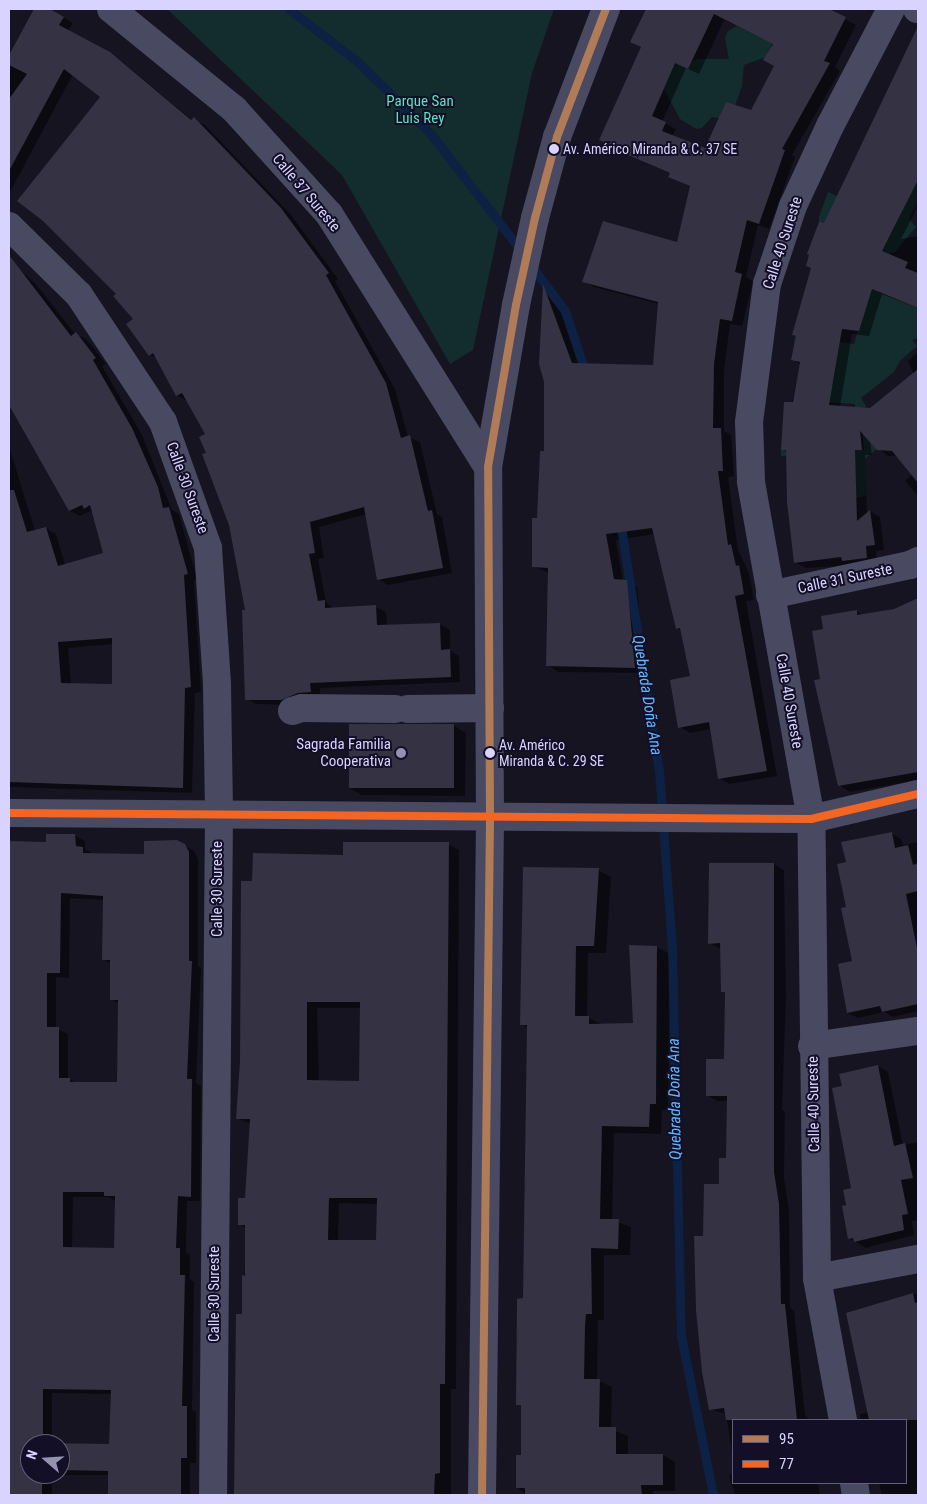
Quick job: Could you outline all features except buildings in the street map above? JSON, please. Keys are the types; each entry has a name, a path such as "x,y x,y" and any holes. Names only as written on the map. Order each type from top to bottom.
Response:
{"street":[{"name":"Calle 37 Sureste","path":"111,9 234,109 329,214 488,467"},
{"path":"482,1495 490,818 488,467 516,305 535,218 557,137 606,9"},
{"name":"Calle 40 Sureste","path":"843,1419 817,1278 812,1046 811,819 751,481 749,422 768,284 793,206 830,126 891,9"},
{"name":"Calle 30 Sureste","path":"9,226 79,295 163,422 208,548 217,685 219,814 213,1495"},
{"name":"Calle 31 Sureste","path":"770,595 910,565 918,561"},
{"path":"292,711 302,708 490,708"},
{"path":"9,813 811,819 918,794"},
{"path":"812,1046 918,1031"},
{"path":"817,1278 918,1259"}],"green space":[{"name":"Parque San Luis Rey","path":"167,9 554,9 532,73 473,350 450,364 342,175"},
{"path":"741,23 777,33 766,57 744,65 742,86 735,106 726,102 719,118 712,117 702,128 696,129 680,119 664,89 669,60 688,69 692,61 698,59 729,59 725,38 728,31"},
{"path":"848,173 909,197 918,180 918,202 909,219 916,227 895,252 890,253 877,292 918,308 918,338 912,340 917,346 900,361 894,372 861,398 866,406 862,414 884,443 865,459 866,496 824,503 824,489 856,489 853,455 781,456 781,450 864,450 862,422 854,420 855,404 798,400 802,379 833,385 838,354 794,345 795,336 854,344 882,245 819,222 819,217 828,192 844,199 837,214 888,240 902,212 844,182"}],"waterway":[{"name":"Quebrada Doña Ana","path":"289,9 358,62 431,134 521,251"},
{"name":"Quebrada Doña Ana","path":"530,264 565,311 586,374"},
{"name":"Quebrada Doña Ana","path":"620,520 659,771 672,948 681,1336 713,1495"}],"transit line":[{"name":"95","path":"482,1495 490,818 488,467 516,305 535,218 557,137 606,9"},
{"name":"77","path":"9,813 811,819 918,794"}],"place":[{"name":"Av. Américo Miranda & C. 37 SE","path":"554,149"},
{"name":"Sagrada Familia Cooperativa","path":"401,753"},
{"name":"Av. Américo Miranda & C. 29 SE","path":"490,753"}]}
